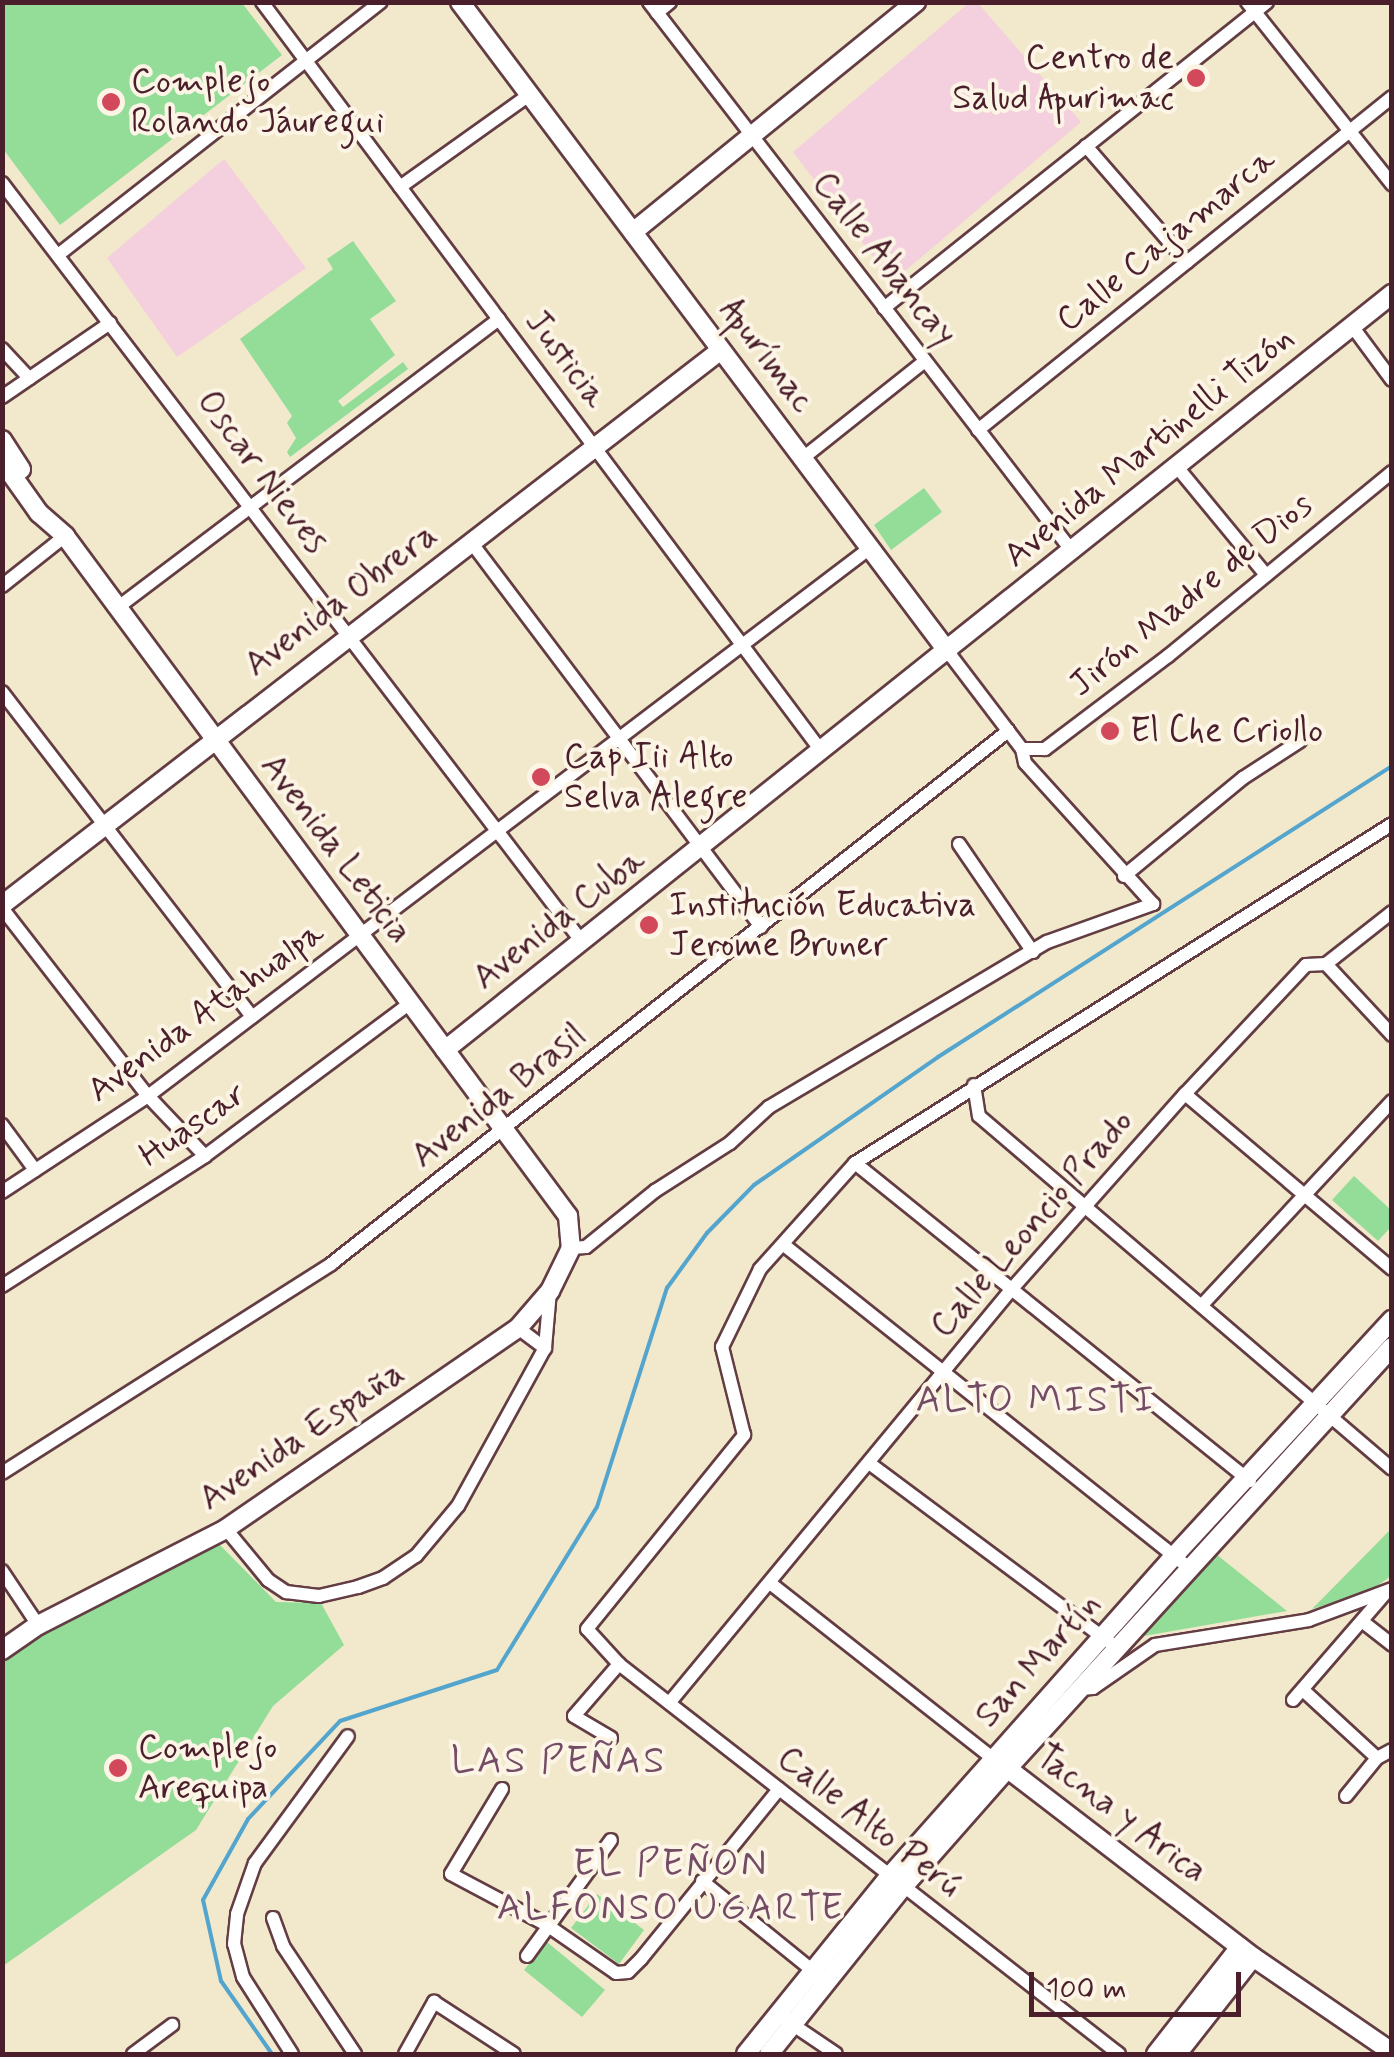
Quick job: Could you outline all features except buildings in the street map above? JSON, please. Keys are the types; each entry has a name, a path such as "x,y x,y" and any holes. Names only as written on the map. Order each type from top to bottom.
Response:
{"street":[{"name":"Justicia","path":"262,2 822,752"},
{"path":"58,255 381,2"},
{"name":"Apurímac","path":"460,2 1008,731 1022,750 1024,762 1153,904 1046,942 1033,952"},
{"path":"653,8 670,2"},
{"path":"632,232 916,2"},
{"path":"884,308 1251,7 1267,2"},
{"path":"1251,7 1392,184"},
{"name":"Calle Abancay","path":"653,8 1072,552"},
{"path":"400,187 529,95"},
{"name":"Calle Cajamarca","path":"978,430 1392,97"},
{"path":"1086,146 1187,262"},
{"name":"Oscar Nieves","path":"2,183 582,942"},
{"name":"Avenida Martinelli Tizón","path":"948,652 1392,294"},
{"path":"118,608 498,319"},
{"path":"2,397 110,323"},
{"path":"1352,326 1392,380"},
{"path":"2,349 29,378"},
{"name":"Avenida Obrera","path":"2,906 214,738 721,350"},
{"path":"802,458 926,361"},
{"name":"Avenida Leticia","path":"2,440 51,522"},
{"name":"Avenida Leticia","path":"2,462 39,513 65,536 568,1216"},
{"path":"1177,467 1266,575"},
{"name":"Jirón Madre de Dios","path":"1022,750 1046,749 1392,472"},
{"path":"2,586 65,536"},
{"path":"471,542 761,928"},
{"name":"Avenida Atahualpa","path":"2,1192 148,1096 870,548"},
{"name":"Avenida Cuba","path":"445,1050 948,652"},
{"path":"2,692 252,1017"},
{"name":"Avenida Brasil","path":"2,1473 332,1264 1008,731"},
{"path":"1124,876 1243,778 1300,741"},
{"path":"1181,1561 941,1375 784,1245 855,1163 974,1085 1129,994 1392,824"},
{"path":"570,1248 586,1247 655,1191 730,1143 769,1106 1033,952 959,844"},
{"path":"2,906 148,1096 206,1156"},
{"name":"Calle Leoncio Prado","path":"670,1702 1010,1292 1185,1094 1306,965 1326,964 1392,912"},
{"path":"1326,964 1392,1035"},
{"name":"Huascar","path":"2,1286 206,1156 410,1003"},
{"path":"974,1085 979,1116 1392,1469"},
{"path":"1185,1094 1392,1269"},
{"path":"1202,1305 1392,1102"},
{"path":"2,1125 35,1170"},
{"path":"855,1163 1010,1292 1253,1483"},
{"name":"Avenida España","path":"2,1650 38,1624 226,1528 518,1328 550,1292 570,1248 568,1216"},
{"name":"Calle Alto Perú","path":"784,1245 760,1269 722,1347 744,1435 587,1629 618,1664 1120,2054"},
{"path":"226,1528 268,1580 286,1592 319,1596 383,1578 439,1534 545,1348 550,1292"},
{"name":"San Martín","path":"1323,1409 1392,1320"},
{"path":"518,1328 545,1348"},
{"name":"San Martín","path":"746,2054 785,2019 896,1882 1181,1561 1323,1409 1392,1348"},
{"path":"869,1463 1109,1643"},
{"path":"2,1571 38,1624"},
{"name":"Tacna y Arica","path":"770,1584 1246,1952 1392,2052"},
{"path":"1377,1758 1298,1695 1388,1591"},
{"path":"1073,1683 1093,1688 1155,1645 1308,1620 1388,1591"},
{"path":"1364,1622 1392,1645"},
{"path":"611,1738 574,1716 618,1664"},
{"path":"292,2054 243,1977 234,1944 237,1914 255,1863 348,1736"},
{"path":"1346,1796 1377,1758 1392,1750"},
{"path":"502,1789 450,1874 547,1925 616,1973 628,1972 779,1789"},
{"path":"527,1956 611,1840"},
{"path":"702,1881 819,1976"},
{"path":"273,1918 283,1946 354,2054"},
{"path":"1156,2054 1246,1952"},
{"path":"1177,2054 1246,1952"},
{"path":"404,2054 434,2002 514,2054"},
{"path":"785,2019 836,2054"},
{"name":"San Martín","path":"770,2054 785,2019"},
{"path":"133,2054 172,2025"}],"shaded area":[{"path":"970,2 978,3 1081,122 892,282 793,152"},
{"path":"224,159 306,268 177,357 107,258"}],"green space":[{"name":"Complejo Rolando Jáuregui","path":"3,2 242,3 282,55 60,225 3,149"},
{"path":"353,241 396,301 370,319 395,355 338,401 343,407 403,362 408,369 290,457 287,452 296,438 287,423 292,416 240,339 333,269 327,259"},
{"path":"924,488 942,512 891,550 874,525"},
{"path":"1354,1176 1391,1210 1391,1227 1378,1241 1332,1200"},
{"path":"1391,1529 1391,1576 1370,1591 1312,1609"},
{"name":"Complejo Arequipa","path":"219,1544 276,1602 321,1603 344,1645 273,1706 196,1830 3,1966 3,1660 44,1631"},
{"path":"1216,1554 1287,1611 1144,1636"},
{"path":"597,1894 644,1930 619,1964 571,1928"},
{"path":"547,1942 605,1990 582,2017 524,1970"}],"waterway":[{"path":"272,2054 221,1981 203,1900 248,1819 340,1721 497,1670 597,1507 667,1288 707,1233 754,1185 938,1057 1392,766"}],"place":[{"name":"Centro de Salud Apurimac","path":"1196,78"},
{"name":"Complejo Rolando Jáuregui","path":"111,102"},
{"name":"El Che Criollo","path":"1110,731"},
{"name":"Cap Iii Alto Selva Alegre","path":"541,777"},
{"name":"Institución Educativa Jerome Bruner","path":"649,925"},
{"name":"Complejo Arequipa","path":"118,1768"}],"district":[{"name":"ALTO MISTI","path":"1036,1401"},
{"name":"LAS PEÑAS","path":"559,1762"},
{"name":"EL PEÑON ALFONSO UGARTE","path":"671,1887"}]}
